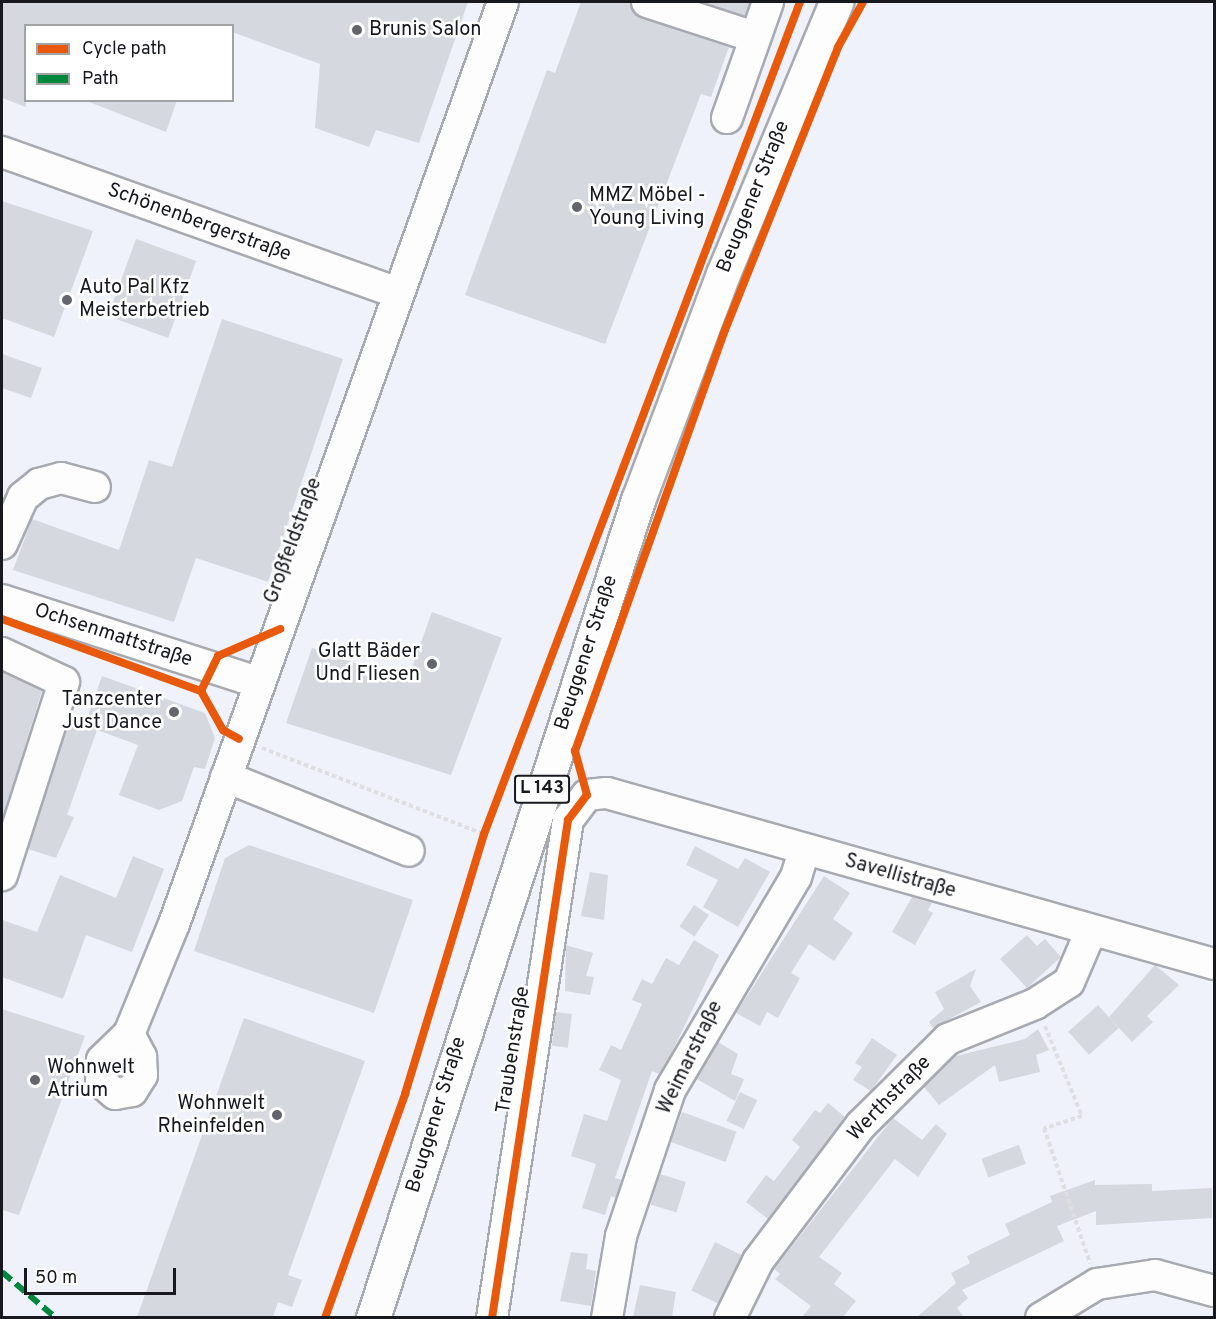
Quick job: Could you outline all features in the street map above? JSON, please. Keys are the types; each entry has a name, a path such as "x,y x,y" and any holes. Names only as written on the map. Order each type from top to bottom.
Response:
{"main road":[{"name":"Beuggener Straße","path":"374,1317 638,500 723,274 836,2"}],"street":[{"name":"Großfeldstraße","path":"129,1034 260,683 503,2"},
{"path":"647,2 754,37"},
{"path":"727,118 768,2"},
{"name":"Schönenbergerstraße","path":"2,152 398,293"},
{"path":"2,544 23,497 39,484 61,478 95,487"},
{"name":"Ochsenmattstraße","path":"2,600 260,683"},
{"path":"2,653 64,682 2,875"},
{"path":"225,777 409,851"},
{"name":"Savellistraße","path":"586,795 607,793 1090,933 1215,964"},
{"name":"Traubenstraße","path":"492,1317 568,820 586,795"},
{"name":"Weimarstraße","path":"607,1317 621,1236 670,1090 796,877 804,850"},
{"name":"Werthstraße","path":"730,1317 758,1261 861,1125 948,1039 1035,1004 1069,982 1090,933"},
{"path":"1041,1317 1097,1284 1155,1275 1215,1292"}],"path":[{"path":"239,739 484,834"},
{"path":"1035,1004 1082,1116 1044,1128 1097,1284"}],"building":[{"path":"2,2 468,2 419,143 376,130 369,147 315,128 320,64 234,33 234,24 24,24 24,102 26,102 26,107 2,98"},
{"name":"MMZ Möbel - Young Living","path":"581,2 630,2 642,18 729,47 711,97 701,94 605,344 465,295 547,70 555,73"},
{"path":"701,2 750,2 745,16"},
{"path":"89,102 176,102 166,132"},
{"path":"2,201 93,231 54,337 2,318"},
{"path":"136,239 196,261 168,338 108,316"},
{"path":"222,319 343,359 268,582 196,558 174,622 13,570 32,519 119,550 149,460 172,467"},
{"path":"2,354 42,368 31,398 2,388"},
{"path":"432,612 502,638 451,775 286,723 312,648 407,681"},
{"path":"2,672 42,691 2,820"},
{"path":"102,676 205,713 215,738 205,769 194,767 182,801 159,810 119,795 138,745 97,730 67,815 74,817 56,858 28,849 71,717 86,721"},
{"path":"249,845 413,900 374,1013 194,951 225,858"},
{"path":"695,846 738,869 745,858 770,872 738,927 703,907 718,880 686,865"},
{"path":"133,856 164,869 132,952 86,935 63,999 2,977 2,920 37,932 60,875 116,898"},
{"path":"590,872 608,875 604,920 581,916"},
{"path":"824,876 850,893 833,919 853,933 834,961 809,944 791,973 800,978 778,1018 767,1012 760,1026 736,1013"},
{"path":"912,897 932,903 928,910 933,913 915,945 892,932"},
{"path":"694,905 709,915 694,937 679,927"},
{"path":"1027,935 1037,946 1045,939 1061,957 1027,988 1000,959"},
{"path":"694,940 719,955 670,1056 659,1074 652,1071 615,1178 622,1180 616,1198 611,1196 605,1215 582,1208 596,1164 571,1156 584,1114 607,1121 621,1080 599,1070 611,1045 621,1050 642,1004 632,1000 642,979 652,984 666,958 679,965"},
{"path":"566,945 593,953 586,976 594,977 590,995 565,991"},
{"path":"1155,965 1179,985 1147,1016 1153,1022 1132,1042 1109,1017"},
{"path":"976,969 970,986 981,1002 933,1028 929,1022 944,1009 935,992"},
{"path":"1098,1005 1119,1028 1089,1055 1068,1032"},
{"name":"Wohnwelt Atrium","path":"2,1009 85,1036 19,1215 2,1210"},
{"path":"556,1012 572,1014 568,1048 552,1046"},
{"name":"Wohnwelt Rheinfelden","path":"244,1018 365,1061 288,1275 302,1280 292,1307 278,1302 273,1317 137,1317"},
{"path":"1038,1029 1049,1050 1036,1055 1040,1072 999,1082 995,1065 939,1105 924,1087 956,1056 1025,1039"},
{"path":"872,1038 897,1055 871,1091 853,1080 862,1067 855,1063"},
{"path":"718,1042 738,1054 731,1074 744,1079 735,1101 697,1079"},
{"path":"740,1092 757,1100 744,1129 726,1121"},
{"path":"828,1103 845,1117 768,1219 746,1202 766,1175 774,1181 800,1147 792,1140 815,1110 820,1113"},
{"path":"682,1112 737,1132 726,1162 671,1142"},
{"path":"893,1118 922,1140 936,1124 947,1134 918,1177 895,1159 819,1257 842,1273 834,1284 856,1301 843,1317 802,1317 811,1306 775,1279 780,1274 774,1269"},
{"path":"1019,1145 1026,1164 988,1177 981,1159"},
{"path":"660,1174 686,1182 676,1212 651,1205"},
{"path":"1095,1180 1095,1185 1152,1184 1152,1191 1212,1188 1212,1218 1096,1225 1096,1211 1057,1226 1064,1241 962,1290 968,1298 957,1308 964,1317 917,1317 956,1283 951,1273 970,1263 967,1256 1010,1235 1005,1224 1052,1202 1050,1196"},
{"path":"715,1242 742,1255 718,1304 691,1291"},
{"path":"571,1252 588,1254 586,1269 596,1271 591,1306 560,1301"},
{"path":"640,1285 676,1292 672,1317 633,1317"}],"marked path":[{"path":"2,1272 56,1318"}],"cycle path":[{"path":"325,1318 405,1094 484,834 800,2"},
{"path":"492,1318 568,820 587,795 575,751 725,330 838,47 863,2"},
{"path":"2,619 201,691 223,730 239,739"},
{"path":"201,691 218,656 280,629"}],"place":[{"name":"Brunis Salon","path":"357,30"},
{"name":"MMZ Möbel - Young Living","path":"577,207"},
{"name":"Auto Pal Kfz Meisterbetrieb","path":"67,300"},
{"name":"Glatt Bäder Und Fliesen","path":"432,664"},
{"name":"Tanzcenter Just Dance","path":"174,712"},
{"name":"Wohnwelt Atrium","path":"35,1080"},
{"name":"Wohnwelt Rheinfelden","path":"277,1115"}]}
